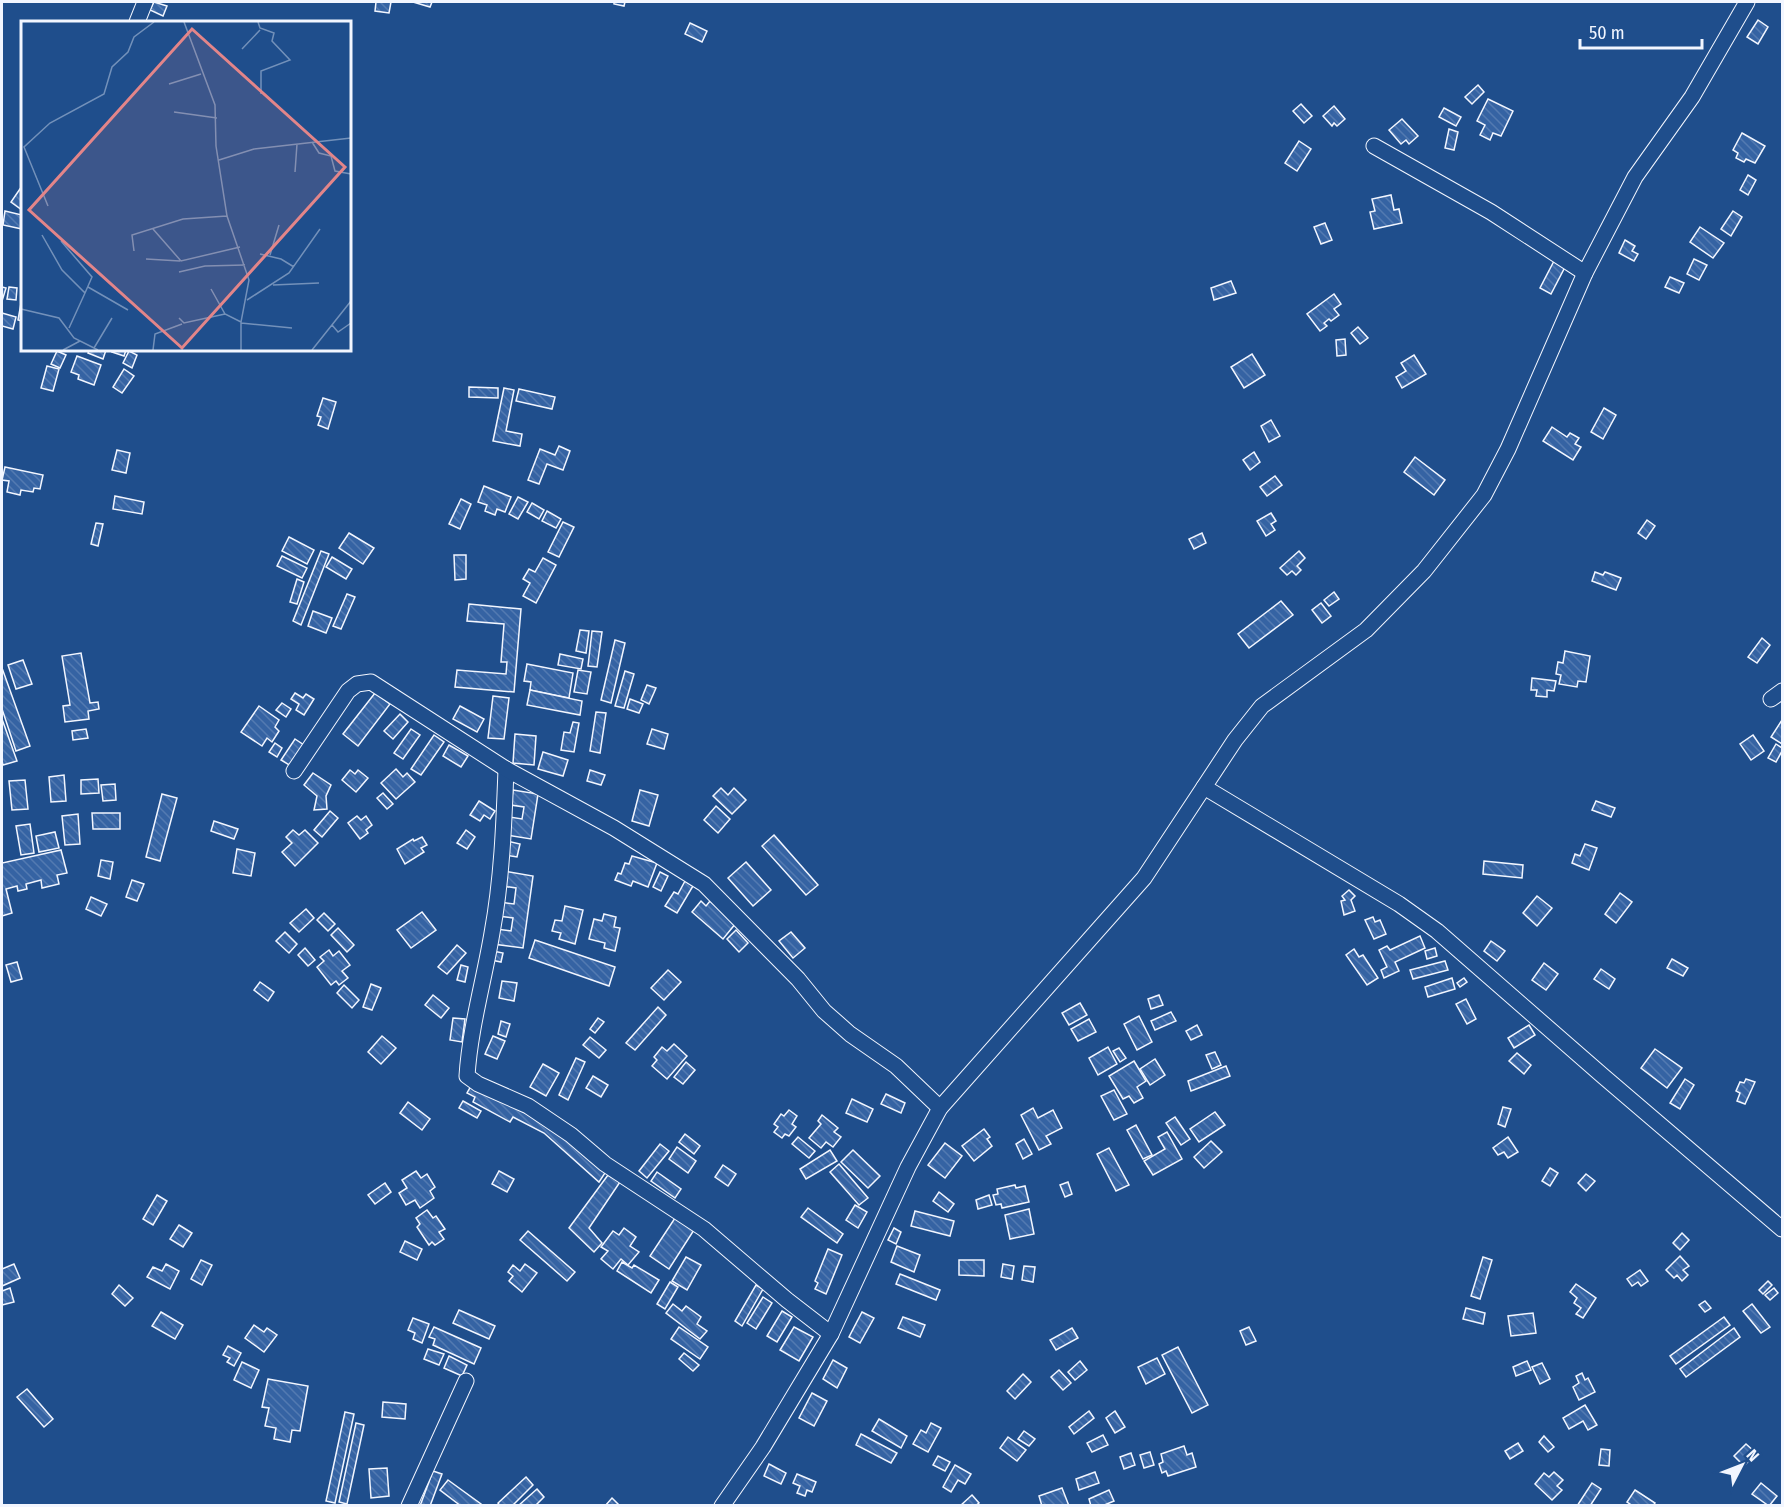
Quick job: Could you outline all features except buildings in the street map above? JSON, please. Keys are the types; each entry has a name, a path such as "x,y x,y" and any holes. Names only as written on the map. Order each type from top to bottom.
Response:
{"street":[{"path":"137,21 145,2"},
{"path":"722,1506 763,1447 831,1334 908,1167 940,1108 1144,878 1235,740 1262,706 1366,630 1424,571 1484,495 1508,449 1585,273 1635,177 1692,97 1748,2"},
{"path":"1374,146 1491,212 1585,273"},
{"path":"294,771 348,691 357,684 371,682 506,769 614,828 704,884 798,979 824,1011 850,1034 896,1066 940,1108"},
{"path":"506,769 503,837 493,930 469,1045 467,1076 478,1084 528,1106 571,1135 605,1164 704,1229 787,1300 831,1334"},
{"path":"1203,787 1399,904 1437,931 1782,1228"},
{"path":"409,1506 466,1382"}]}
